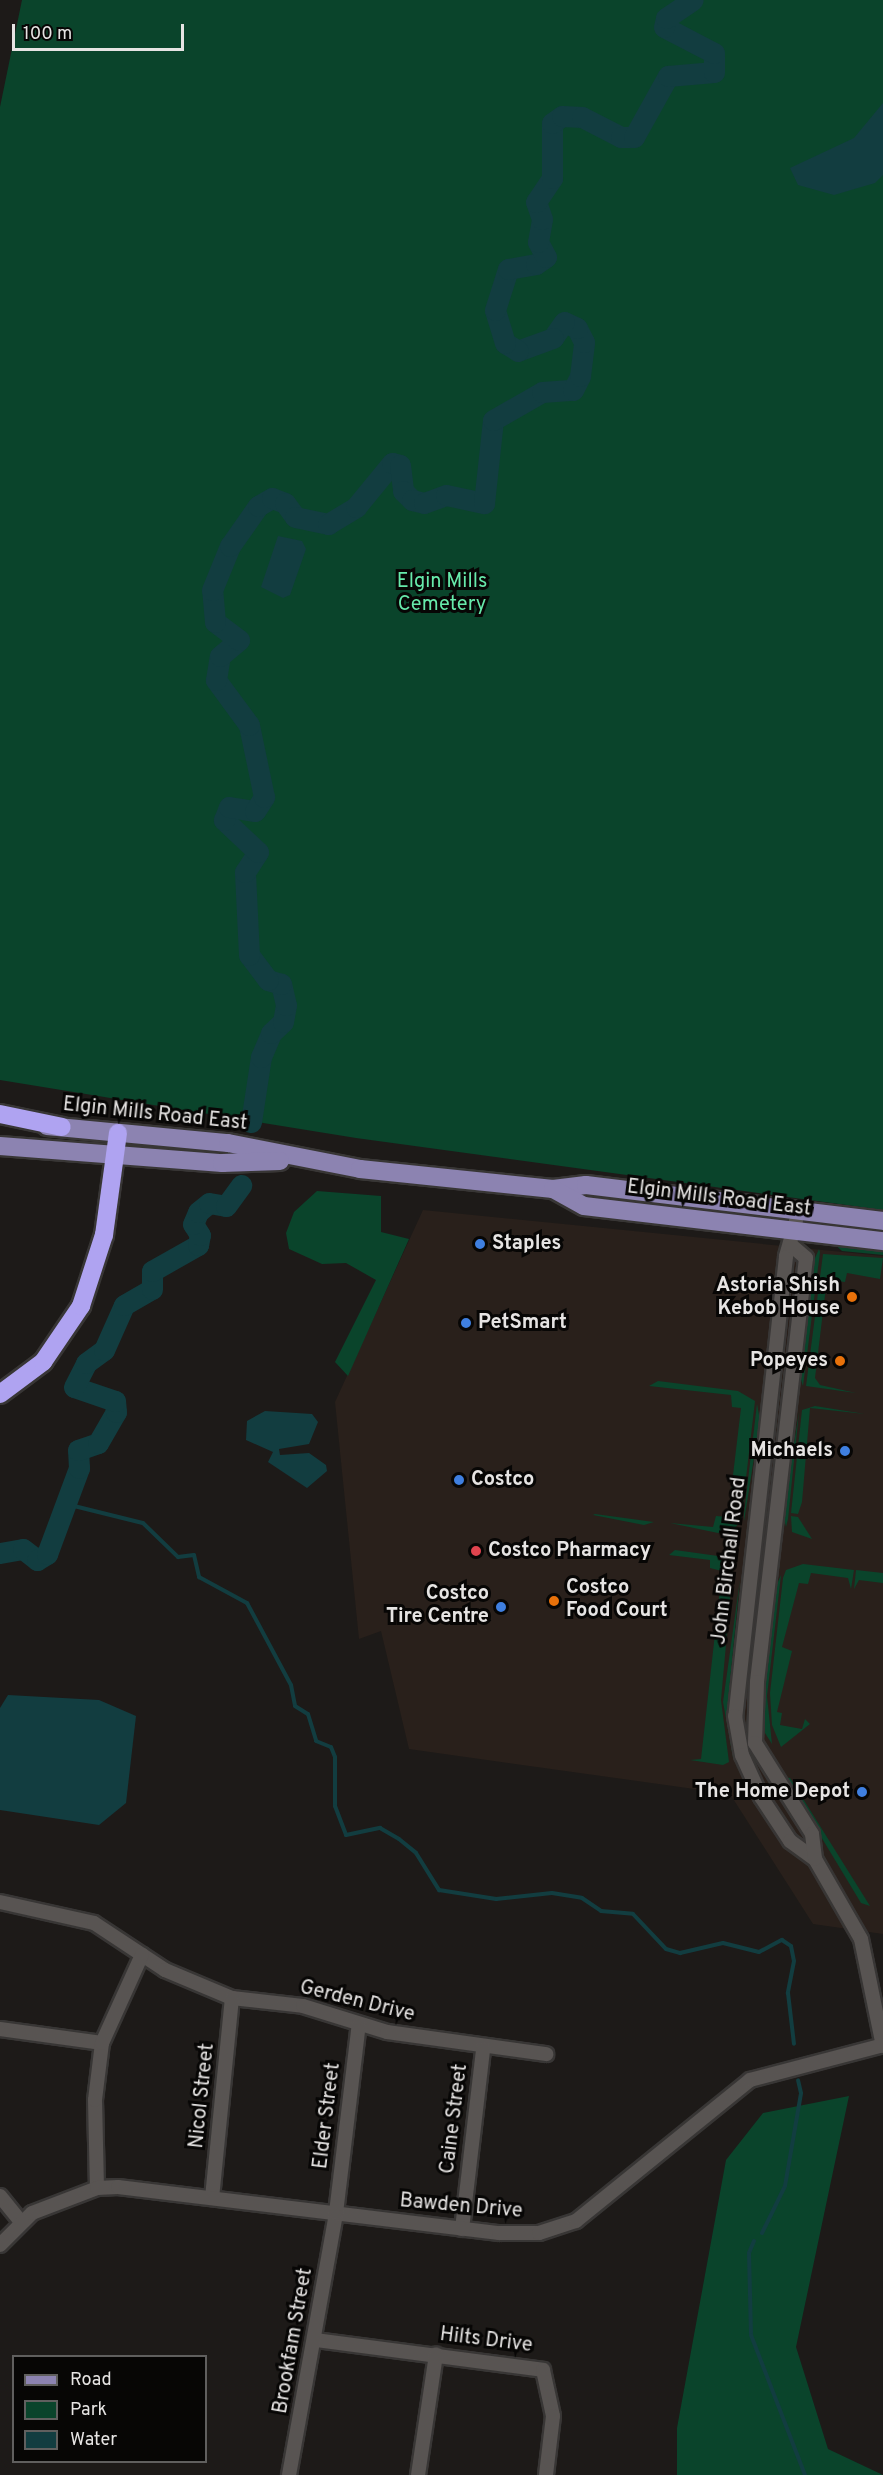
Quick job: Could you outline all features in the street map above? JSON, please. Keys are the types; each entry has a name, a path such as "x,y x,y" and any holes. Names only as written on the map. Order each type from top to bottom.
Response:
{"highway":[{"path":"0,1114 62,1127"},
{"path":"0,1394 43,1362 81,1306 104,1235 118,1133"}],"main road":[{"name":"Elgin Mills Road East","path":"0,1123 228,1143 303,1160 553,1189 586,1185 794,1229 883,1241"},
{"name":"Elgin Mills Road East","path":"0,1146 222,1163 303,1160"},
{"name":"Elgin Mills Road East","path":"794,1229 883,1221"}],"street":[{"name":"John Birchall Road","path":"794,1229 735,1716 742,1755 761,1797 790,1841 815,1859"},
{"name":"John Birchall Road","path":"794,1229 806,1258 757,1682 755,1743 812,1834 815,1859 861,1939 883,2046"},
{"name":"Gerden Drive","path":"0,1902 94,1923 142,1955 232,1998 303,2006 359,2024 483,2049 546,2054"},
{"path":"97,2188 95,2100 102,2043 142,1955"},
{"name":"Nicol Street","path":"212,2198 232,1998"},
{"name":"Elder Street","path":"336,2213 359,2024"},
{"path":"0,2029 102,2043"},
{"name":"Bawden Drive","path":"0,2246 32,2213 97,2188 212,2198 462,2229 539,2233 576,2221 750,2080 883,2046"},
{"name":"Caine Street","path":"462,2229 483,2049"},
{"path":"0,2196 21,2222"},
{"name":"Brookfam Street","path":"289,2475 316,2340 336,2213"},
{"name":"Hilts Drive","path":"316,2340 436,2354 543,2370 553,2416 546,2475"},
{"path":"418,2475 436,2354"}],"shaded area":[{"path":"423,1210 883,1256 883,1934 813,1924 730,1794 409,1749 381,1631 359,1639 335,1402"}],"green space":[{"name":"Elgin Mills Cemetery","path":"22,0 883,0 883,1210 356,1138 0,1080 0,107"},
{"path":"317,1191 381,1196 381,1232 409,1239 348,1376 335,1362 376,1280 346,1263 322,1264 289,1249 286,1233 294,1212"},
{"path":"831,1241 883,1245 883,1255 842,1251"},
{"path":"819,1249 803,1386 799,1374 812,1265"},
{"path":"823,1254 883,1258 880,1279 847,1273 845,1282 829,1280 825,1295 815,1378 820,1385 856,1393 806,1386"},
{"path":"658,1381 738,1391 755,1401 741,1521 733,1530 718,1533 670,1523 713,1527 716,1516 728,1517 741,1408 732,1407 731,1395 649,1386"},
{"path":"757,1404 760,1420 744,1521 744,1514"},
{"path":"815,1406 865,1414 810,1408 802,1502 798,1514 791,1513 802,1410"},
{"path":"799,1412 788,1519 786,1527 783,1512"},
{"path":"595,1514 654,1522 644,1525 593,1515"},
{"path":"791,1516 798,1517 812,1539 792,1532"},
{"path":"675,1550 718,1556 733,1567 721,1700 729,1762 723,1765 690,1760 701,1759 722,1571 710,1568 710,1560 669,1555"},
{"path":"803,1564 854,1570 851,1589 848,1578 811,1573 808,1584 799,1583 782,1647 792,1651 777,1712 782,1713 780,1725 802,1729 805,1719 810,1724 781,1747 772,1725 770,1693 783,1578 786,1570"},
{"path":"856,1570 883,1573 883,1583 859,1580 854,1589"},
{"path":"781,1575 767,1696 772,1744 765,1733 762,1693 773,1593"},
{"path":"740,1580 728,1701 733,1758 723,1702"},
{"path":"785,1777 790,1778 870,1906 861,1903"},
{"path":"849,2096 796,2347 828,2449 883,2475 677,2475 677,2428 726,2160 763,2113"}],"water":[{"path":"883,103 883,175 875,183 834,195 798,185 790,168 854,138"},
{"path":"278,536 302,541 306,549 290,595 283,598 261,587"},
{"path":"258,1068 259,1099 252,1122 245,1115"},
{"path":"265,1411 312,1414 318,1422 309,1444 279,1449 280,1455 309,1453 326,1465 327,1471 307,1488 268,1462 273,1452 246,1440 247,1421"},
{"path":"8,1695 99,1700 136,1716 126,1803 99,1825 0,1810 0,1708"}],"waterway":[{"path":"251,1122 261,1057 271,1033 283,1022 286,1005 281,984 268,980 249,955 245,872 258,852 224,820 229,807 255,811 264,797 249,725 216,680 220,656 239,640 215,622 212,590 230,546 258,506 272,498 285,503 295,517 328,524 356,507 392,463 400,465 403,491 412,500 424,503 446,495 484,503 493,420 542,392 573,390 580,376 584,342 577,328 564,322 553,338 518,351 505,343 495,310 508,269 536,264 546,257 538,242 542,219 536,202 552,178 552,123 562,116 582,117 621,137 634,137 668,76 714,72 714,53 664,27 666,18 693,0"},
{"path":"0,1553 23,1549 37,1560 47,1554 79,1468 78,1450 98,1443 116,1412 115,1401 74,1387 86,1363 104,1350 124,1305 152,1289 152,1271 198,1245 200,1235 193,1224 198,1212 209,1203 226,1206 241,1185"},
{"path":"66,1504 143,1523 178,1557 194,1555 199,1577 247,1603 291,1685 295,1706 308,1714 316,1741 331,1747 335,1757 335,1806 346,1835 380,1828 399,1839 416,1853 439,1890 496,1899 552,1893 582,1898 601,1911 633,1914 666,1949 680,1953 723,1943 759,1952 782,1940 791,1946 794,1961 788,1993 794,2044"},
{"path":"762,2233 785,2186 801,2093 798,2080"},
{"path":"754,2241 749,2253 751,2335 805,2475"}],"place":[{"name":"Staples","path":"480,1244"},
{"name":"Astoria Shish Kebob House","path":"852,1297"},
{"name":"PetSmart","path":"466,1323"},
{"name":"Popeyes","path":"840,1361"},
{"name":"Michaels","path":"845,1451"},
{"name":"Costco","path":"459,1480"},
{"name":"Costco Pharmacy","path":"476,1551"},
{"name":"Costco Food Court","path":"554,1601"},
{"name":"Costco Tire Centre","path":"501,1607"},
{"name":"The Home Depot","path":"862,1792"}]}
